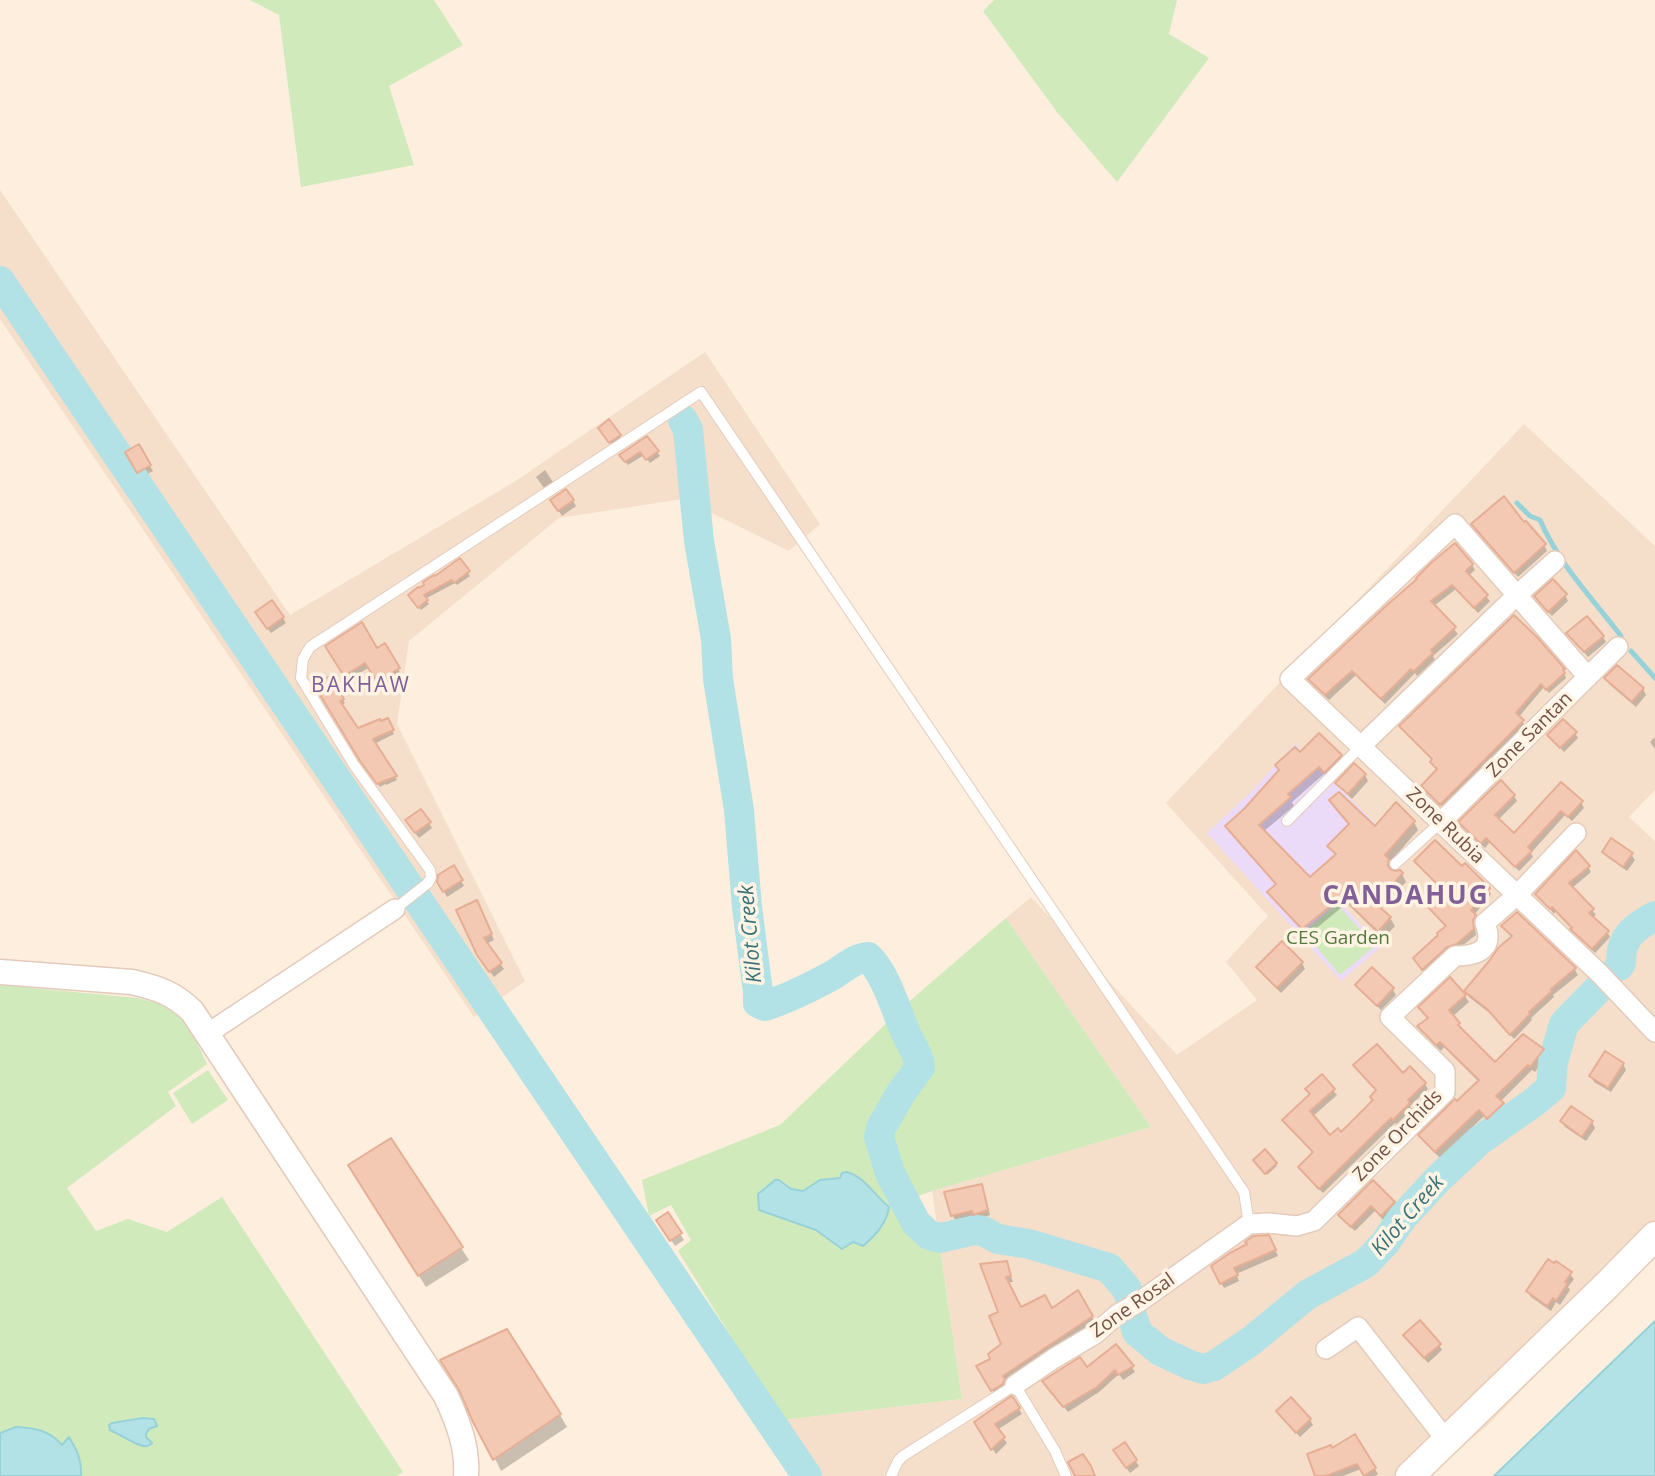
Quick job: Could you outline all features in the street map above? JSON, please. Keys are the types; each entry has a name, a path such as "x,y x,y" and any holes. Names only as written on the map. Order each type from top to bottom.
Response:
{"main road":[{"path":"1410,1476 1655,1236"}],"street":[{"name":"Zone Rubia","path":"1516,596 1455,524 1290,679 1600,974 1655,1032"},
{"path":"1361,746 1555,561"},
{"path":"1516,596 1588,677"},
{"name":"Zone Santan","path":"1441,822 1618,647"},
{"name":"Zone Orchids","path":"1249,1224 1297,1226 1314,1221 1445,1092 1445,1071 1390,1017 1455,956 1481,951 1488,941 1486,923 1517,895 1576,833"},
{"path":"207,1034 395,909"},
{"path":"0,972 114,980 153,986 180,1000 192,1011 446,1396 464,1443 466,1476"},
{"name":"Zone Rosal","path":"1015,1385 1095,1334 1118,1314 1249,1224"},
{"path":"1326,1349 1358,1327 1447,1441"}],"lane":[{"path":"395,909 428,883 430,870 354,765 301,678 303,659 310,648 701,392 1244,1192 1249,1224"},
{"path":"1287,821 1361,746"},
{"path":"1395,864 1441,822"},
{"path":"1015,1385 1055,1451 1066,1476"},
{"name":"Zone Rosal","path":"891,1476 898,1461 904,1456 1015,1385"}],"shaded area":[{"path":"0,190 290,615 514,482 705,352 820,524 789,551 683,499 559,518 409,641 397,724 525,981 474,1017 0,319"},
{"path":"1524,424 1655,546 1655,790 1629,817 1655,841 1655,1252 1487,1426 1426,1476 821,1476 783,1420 962,1399 932,1191 1151,1127 1006,918 1031,897 1177,1055 1257,1000 1226,962 1268,916 1166,803"},
{"path":"1295,744 1391,839 1335,897 1381,947 1341,981 1207,833 1250,793"}],"green space":[{"path":"250,0 434,0 463,45 389,86 414,165 301,187 279,15"},
{"path":"994,0 1177,0 1169,34 1209,58 1117,182 1057,112 983,11"},
{"name":"CES Garden","path":"1337,904 1375,946 1340,975 1304,932"},
{"path":"1006,918 1151,1127 913,1198 899,1168 888,1131 930,1070 929,1056 905,1005"},
{"path":"0,985 138,998 165,1005 190,1027 207,1064 168,1092 176,1106 67,1188 96,1231 128,1219 167,1232 222,1197 403,1472 397,1476 0,1476"},
{"path":"889,1021 908,1061 869,1130 869,1141 884,1181 908,1230 924,1247 940,1248 962,1399 783,1420 678,1251 691,1240 671,1205 649,1216 642,1180 780,1125"},
{"path":"208,1070 228,1100 192,1124 173,1093"}],"water":[{"path":"847,1172 865,1182 889,1207 880,1228 863,1246 853,1242 842,1249 816,1230 759,1210 758,1194 775,1180 791,1189 803,1191 820,1180 840,1178 842,1173"},
{"path":"1655,1321 1655,1476 1494,1476"},
{"path":"154,1419 157,1426 149,1429 146,1434 152,1443 148,1446 139,1445 110,1430 109,1425 112,1423"},
{"path":"16,1427 41,1431 62,1445 69,1437 78,1455 81,1476 0,1476 0,1433"}],"building":[{"path":"609,419 621,435 609,443 598,428"},
{"path":"647,436 659,451 646,460 640,452 625,462 619,455"},
{"path":"139,444 151,465 137,473 125,452"},
{"path":"566,489 574,500 558,511 550,500"},
{"path":"1504,496 1546,544 1514,573 1471,524"},
{"path":"1455,543 1473,564 1466,571 1488,595 1474,608 1452,585 1431,601 1456,627 1431,650 1433,653 1413,672 1411,669 1381,699 1352,671 1325,695 1308,679 1432,562"},
{"path":"460,558 470,571 454,583 452,580 424,595 428,600 418,608 408,595"},
{"path":"1553,579 1567,594 1548,612 1534,596"},
{"path":"272,600 284,617 267,629 255,612"},
{"path":"1514,615 1537,637 1565,669 1565,673 1546,690 1541,684 1516,713 1524,720 1440,805 1421,786 1437,769 1430,762 1432,759 1399,726"},
{"path":"1587,616 1604,636 1584,652 1566,633"},
{"path":"362,622 377,648 385,643 400,668 377,682 365,663 344,676 325,646"},
{"path":"1617,665 1644,688 1632,702 1604,678"},
{"path":"330,676 344,699 340,701 358,728 388,718 394,730 373,739 397,776 377,784 360,761 314,685"},
{"path":"1563,719 1577,732 1560,748 1547,735"},
{"path":"1319,733 1342,755 1324,773 1319,767 1288,794 1291,797 1259,825 1310,877 1336,854 1327,846 1349,824 1329,800 1339,792 1375,826 1396,802 1415,821 1385,855 1389,859 1390,869 1403,873 1375,903 1391,917 1378,932 1342,897 1302,929 1267,892 1276,884 1225,826 1279,770 1275,765 1295,747 1300,752"},
{"path":"1354,763 1366,774 1348,794 1335,783"},
{"path":"1501,780 1515,795 1495,815 1514,833 1561,782 1583,801 1568,817 1561,811 1528,847 1532,851 1515,867 1486,838 1481,844 1458,822"},
{"path":"421,809 431,822 415,833 405,820"},
{"path":"1611,838 1633,853 1623,867 1602,852"},
{"path":"1435,840 1462,866 1465,863 1490,888 1471,910 1476,915 1473,920 1474,929 1457,944 1447,947 1422,970 1413,958 1446,926 1424,903 1441,888 1414,861"},
{"path":"1576,850 1590,866 1569,883 1594,909 1589,913 1609,931 1592,949 1570,929 1572,928 1552,907 1550,909 1535,894"},
{"path":"454,865 463,880 443,892 437,882 438,875"},
{"path":"477,900 492,934 484,938 502,963 489,972 477,955 456,910"},
{"path":"1517,912 1576,968 1551,989 1510,1035 1487,1009 1464,991 1498,948 1512,936 1501,926"},
{"path":"1282,941 1303,962 1277,988 1256,967"},
{"path":"1372,967 1394,988 1377,1006 1355,985"},
{"path":"1450,977 1466,995 1449,1010 1460,1023 1458,1025 1495,1062 1523,1034 1544,1049 1530,1067 1528,1065 1496,1096 1504,1103 1487,1119 1479,1110 1435,1152 1418,1135 1479,1080 1440,1042 1436,1045 1417,1026 1428,1018 1418,1007"},
{"path":"1377,1044 1403,1073 1410,1066 1426,1083 1408,1100 1410,1103 1393,1120 1391,1118 1319,1189 1298,1167 1313,1152 1282,1120 1310,1094 1305,1089 1322,1074 1335,1089 1310,1111 1330,1135 1338,1128 1341,1132 1373,1100 1370,1097 1376,1090 1353,1065"},
{"path":"1605,1051 1624,1063 1608,1088 1589,1076"},
{"path":"1571,1106 1593,1121 1582,1137 1560,1121"},
{"path":"391,1138 463,1247 418,1276 348,1165"},
{"path":"1265,1149 1277,1163 1265,1174 1253,1160"},
{"path":"1373,1180 1395,1202 1381,1216 1371,1206 1351,1227 1338,1215"},
{"path":"982,1184 988,1210 973,1215 972,1211 951,1216 944,1192"},
{"path":"668,1212 682,1233 670,1241 656,1220"},
{"path":"1269,1235 1276,1250 1234,1268 1238,1275 1220,1284 1211,1266 1247,1244 1245,1242 1253,1236"},
{"path":"1548,1259 1572,1272 1556,1301 1553,1298 1547,1306 1526,1291"},
{"path":"1007,1261 1011,1276 1006,1277 1021,1307 1045,1295 1052,1308 1078,1290 1093,1316 1003,1376 1003,1384 991,1391 976,1366 990,1359 988,1354 1001,1344 989,1316 998,1312 980,1264"},
{"path":"1420,1320 1441,1344 1424,1358 1403,1335"},
{"path":"507,1329 561,1414 493,1460 459,1390 440,1360"},
{"path":"1116,1344 1134,1366 1118,1375 1115,1370 1097,1387 1063,1407 1042,1381 1080,1357 1087,1367"},
{"path":"1011,1396 1020,1408 995,1424 1005,1437 991,1450 974,1422"},
{"path":"1291,1397 1311,1419 1296,1433 1276,1411"},
{"path":"1355,1434 1376,1468 1364,1476 1357,1464 1326,1476 1315,1476 1307,1454 1331,1445 1332,1448"},
{"path":"1125,1442 1137,1460 1126,1468 1113,1450"},
{"path":"1083,1454 1095,1476 1075,1476 1068,1462"}],"waterway":[{"path":"0,281 807,1476"},
{"name":"Kilot Creek","path":"683,420 688,430 699,541 716,639 718,679 739,810 758,1003 765,1006 800,992 854,961 868,957 885,982 920,1067 901,1093 881,1128 879,1137 890,1173 916,1223 929,1235 940,1238 975,1230 983,1231 998,1239 1029,1244 1109,1268 1127,1289 1130,1298"},
{"path":"1517,503 1530,516 1540,520 1566,566 1621,636"},
{"path":"1631,651 1655,678"},
{"path":"1619,966 1623,947 1630,934 1655,916"},
{"name":"Kilot Creek","path":"1132,1315 1137,1332 1160,1351 1203,1369 1214,1366 1251,1341 1307,1295 1366,1263 1438,1179 1480,1140 1551,1088 1553,1062 1564,1024 1601,986"}],"district":[{"name":"BAKHAW","path":"361,686"},
{"name":"CANDAHUG","path":"1406,897"}]}
